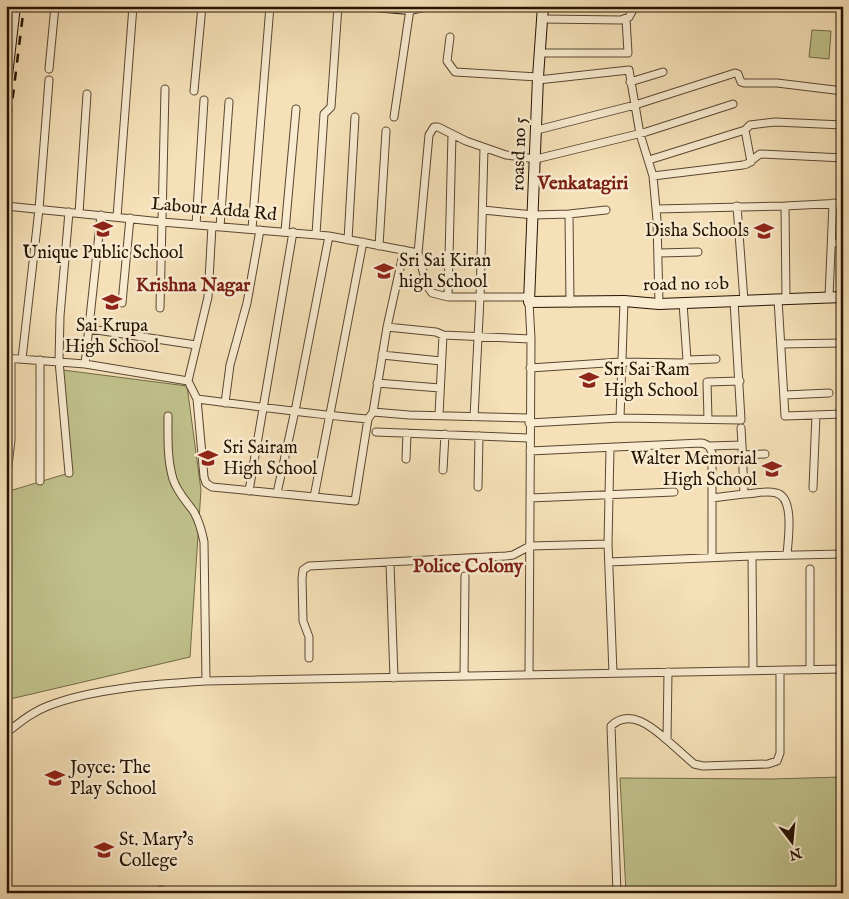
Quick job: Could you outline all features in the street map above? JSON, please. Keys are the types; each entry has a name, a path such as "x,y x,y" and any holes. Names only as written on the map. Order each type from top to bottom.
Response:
{"street":[{"path":"6,84 15,6"},
{"path":"49,69 55,6"},
{"path":"117,217 133,6"},
{"path":"194,91 202,6"},
{"path":"225,403 230,365 247,302 256,229 270,6"},
{"path":"316,234 324,114 330,107 338,6"},
{"path":"373,6 410,9 424,6"},
{"name":"roasd no 5","path":"530,299 538,78 543,6"},
{"path":"540,53 628,53 626,19 635,6"},
{"path":"394,117 410,9"},
{"path":"543,18 626,19"},
{"path":"450,37 447,61 455,72 538,78 629,70 640,134 653,176 659,253 659,304"},
{"path":"630,82 663,72"},
{"path":"537,130 634,105 735,73 738,74 741,82 744,83 776,83 843,91"},
{"path":"22,359 39,209 49,80"},
{"path":"160,308 165,89"},
{"path":"79,213 88,94"},
{"path":"196,225 204,100"},
{"path":"229,102 210,288 188,381 197,399 206,484 212,487 355,501 368,419 373,412 387,327 404,250"},
{"path":"529,675 530,299 448,297 432,294 427,286 418,253 429,135 434,128 438,128 484,148 506,155 536,159 640,134 733,104"},
{"path":"249,491 289,232 296,109"},
{"path":"348,240 355,116"},
{"path":"649,160 745,130 750,125 776,122 843,125"},
{"path":"745,130 751,162"},
{"path":"379,246 386,131"},
{"path":"448,297 452,134"},
{"path":"474,417 480,298 484,148"},
{"path":"653,176 742,165 751,162 760,154 843,158"},
{"path":"829,297 833,203"},
{"path":"656,209 843,203"},
{"name":"Labour Adda Rd","path":"6,206 162,222 316,234 418,253"},
{"path":"373,412 529,421 620,418 741,420 737,206"},
{"path":"785,206 782,299 785,416 843,414"},
{"path":"482,210 534,215 606,210"},
{"path":"69,212 60,316 59,361 69,473"},
{"path":"569,214 570,303"},
{"path":"86,364 101,215"},
{"path":"122,303 130,218"},
{"path":"277,493 329,236"},
{"path":"314,498 363,242"},
{"path":"832,243 843,243"},
{"path":"659,253 698,252"},
{"name":"road no 10b","path":"530,299 570,303 624,301 659,304 843,296"},
{"path":"620,418 624,301"},
{"path":"683,303 687,360"},
{"path":"387,327 436,332 443,335 530,339"},
{"path":"90,329 196,346"},
{"path":"439,415 443,335"},
{"path":"782,344 843,343"},
{"path":"382,355 441,361"},
{"path":"6,483 10,440 9,358 86,364 188,381"},
{"path":"530,368 621,362 684,363 687,360 716,359"},
{"path":"40,360 40,480"},
{"path":"708,419 707,382 740,381"},
{"path":"377,383 440,388"},
{"path":"785,395 829,393"},
{"path":"197,399 294,412 368,419"},
{"path":"813,488 816,415"},
{"path":"168,416 168,451 173,480 195,514 202,530 204,542 206,682"},
{"path":"741,428 744,494"},
{"path":"376,432 530,438"},
{"path":"406,459 407,433"},
{"path":"443,470 444,434"},
{"path":"478,487 479,436"},
{"path":"530,451 701,443 708,446 742,445"},
{"path":"708,446 712,454 712,558"},
{"path":"610,448 608,544 613,672"},
{"path":"742,455 765,454"},
{"path":"530,498 674,492"},
{"path":"712,498 744,494 778,493 784,499 788,512 787,555"},
{"path":"309,658 309,637 303,621 302,579 305,569 317,565 513,555 530,546 608,544"},
{"path":"609,562 843,554"},
{"path":"752,556 753,670"},
{"path":"390,562 394,678"},
{"path":"810,569 810,670"},
{"path":"464,676 465,576"},
{"path":"6,733 32,713 48,706 88,694 164,684 613,672 843,669"},
{"path":"617,893 611,726 622,720 638,721 649,725 694,764 698,765 768,764 777,761 780,753 780,670"},
{"path":"667,740 668,672"}],"green space":[{"path":"812,30 831,31 829,59 809,57"},
{"path":"63,370 187,386 201,490 190,657 6,700 6,492 69,473"},
{"path":"842,777 843,798 838,893 626,893 620,778 772,779"}],"railway":[{"path":"6,152 24,6"}],"place":[{"name":"Unique Public School","path":"103,229"},
{"name":"Disha Schools","path":"764,231"},
{"name":"Sri Sai Kiran high School","path":"384,271"},
{"name":"Sai Krupa High School","path":"112,302"},
{"name":"Sri Sai Ram High School","path":"589,380"},
{"name":"Sri Sairam High School","path":"208,458"},
{"name":"Walter Memorial High School","path":"772,469"},
{"name":"Joyce: The Play School","path":"55,778"},
{"name":"St. Mary's College","path":"104,850"}],"district":[{"name":"Venkatagiri","path":"583,184"},
{"name":"Krishna Nagar","path":"193,286"},
{"name":"Police Colony","path":"468,567"}]}
